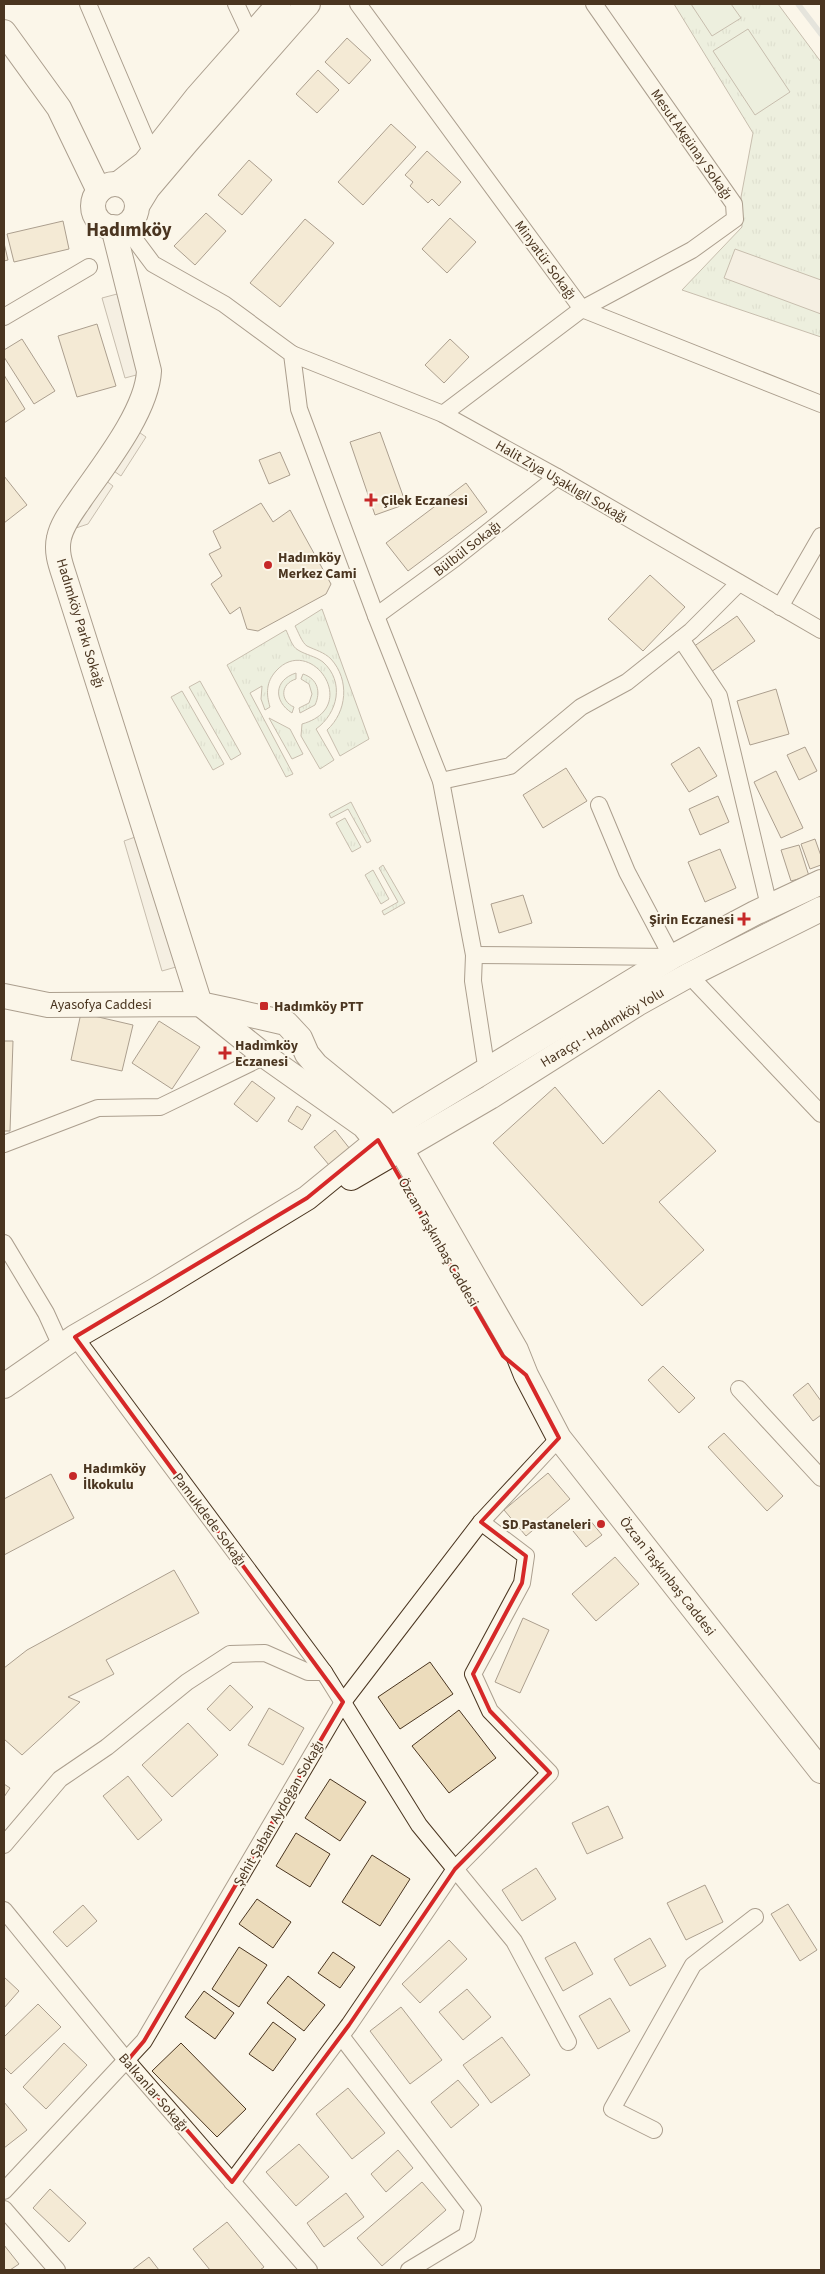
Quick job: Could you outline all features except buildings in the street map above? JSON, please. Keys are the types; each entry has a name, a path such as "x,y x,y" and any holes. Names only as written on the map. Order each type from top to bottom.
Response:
{"street":[{"path":"88,4 152,154"},
{"path":"236,4 251,36"},
{"path":"279,4 197,97 145,163 95,196 93,210 100,222 118,226 132,219 137,206 148,188 308,4"},
{"name":"Minyatür Sokağı","path":"358,4 582,309 821,404"},
{"name":"Mesut Akgünay Sokağı","path":"443,414 582,309 692,250 735,219 734,204 594,4"},
{"path":"4,32 59,108 108,187"},
{"path":"108,187 129,189 137,206"},
{"name":"Halit Ziya Uşaklıgil Sokağı","path":"118,226 153,264 224,304 292,354 443,414 557,477 821,630"},
{"name":"Hadımköy Parkı Sokağı","path":"118,226 149,371 148,384 144,398 130,424 63,524 59,538 59,554 163,894 200,1004"},
{"path":"4,317 89,267"},
{"path":"292,354 299,409 376,616 441,781 474,955 473,981 487,1072"},
{"name":"Bülbül Sokağı","path":"376,616 454,559 557,477"},
{"path":"780,607 821,536"},
{"path":"441,781 510,766 581,707 627,682 680,639 739,583"},
{"path":"680,639 719,696 769,906"},
{"path":"599,804 627,872 672,958 821,1114"},
{"path":"4,1386 68,1341 156,1290 306,1198 317,1196 349,1180 390,1144 487,1072 672,958 769,906 821,882"},
{"name":"Haraççı - Hadımköy Yolu","path":"390,1144 690,975 821,909"},
{"path":"474,955 672,958"},
{"name":"Ayasofya Caddesi","path":"4,996 48,1005 200,1004 286,1023 300,1038 316,1065 381,1118 390,1144"},
{"path":"200,1004 265,1056 390,1144"},
{"path":"4,1144 98,1108 160,1107 265,1056"},
{"name":"Özcan Taşkınbaş Caddesi","path":"390,1144 516,1350 526,1375 559,1438 821,1770"},
{"name":"Pamukdede Sokağı","path":"4,1243 46,1313 324,1672 419,1825 514,1941 568,2042"},
{"path":"739,1389 821,1478"},
{"name":"Şehit Şaban Aydoğan Sokağı","path":"4,2191 144,2041 343,1702 482,1522 559,1438"},
{"path":"232,2182 341,2036 455,1869 550,1773 490,1710 473,1674 522,1583 526,1556 482,1522"},
{"path":"4,1845 60,1779 107,1748 187,1682 230,1654 265,1653 308,1672 324,1672"},
{"name":"Balkanlar Sokağı","path":"4,1910 127,2061 309,2270"},
{"path":"654,2130 612,2109 693,1965 755,1917"},
{"path":"341,2036 472,2209 467,2235 409,2270"},
{"path":"4,2209 57,2270"}],"highlighted area":[{"path":"378,1140 503,1356 526,1375 559,1438 481,1522 526,1556 522,1583 473,1674 490,1711 550,1773 455,1869 349,2025 232,2182 127,2061 144,2041 343,1702 75,1337 307,1198"}],"green space":[{"path":"674,4 778,4 821,62 821,337 682,290 742,227 741,197 753,133"},
{"path":"691,4 731,4 741,18 712,36"},
{"path":"748,29 790,92 755,115 713,51"},
{"path":"322,609 369,739 340,756 327,730 334,723 342,705 344,696 341,676 331,659 305,644 295,626"},
{"path":"286,630 296,649 317,658 330,670 336,688 336,697 329,715 316,729 334,760 320,769 301,736 302,724 320,715 328,703 330,690 325,677 315,667 303,661 289,662 276,671 270,679 268,697 270,707 265,710 261,699 262,686 250,693 293,774 286,777 227,665"},
{"path":"296,673 296,679 287,685 284,693 286,701 294,707 292,713 282,703 279,691 283,681"},
{"path":"303,674 315,683 318,695 315,705 300,713 299,708 309,703 312,694 309,684 301,679"},
{"path":"200,681 241,754 231,760 189,687"},
{"path":"182,691 224,764 213,770 171,697"},
{"path":"269,718 290,729 303,754 292,759"},
{"path":"351,802 371,841 367,843 348,809 331,818 329,814"},
{"path":"345,818 361,847 352,852 336,823"},
{"path":"383,865 405,903 384,915 382,911 398,902 379,868"},
{"path":"373,870 389,899 381,904 365,875"}],"shaded area":[{"path":"735,249 821,280 821,314 724,278"},
{"path":"117,294 140,374 125,378 102,298"},
{"path":"133,428 146,437 121,476 108,467"},
{"path":"101,477 113,486 88,524 70,530"},
{"path":"138,836 176,967 162,971 124,841"}],"waterway":[{"path":"798,4 821,34"}],"place":[{"name":"Çilek Eczanesi","path":"371,500"},
{"name":"Hadımköy Merkez Cami","path":"268,565"},
{"name":"Şirin Eczanesi","path":"744,919"},
{"name":"Hadımköy PTT","path":"264,1006"},
{"name":"Hadımköy Eczanesi","path":"225,1053"},
{"name":"Hadımköy İlkokulu","path":"73,1476"},
{"name":"SD Pastaneleri","path":"601,1524"}],"district":[{"name":"Hadımköy","path":"129,229"}]}
